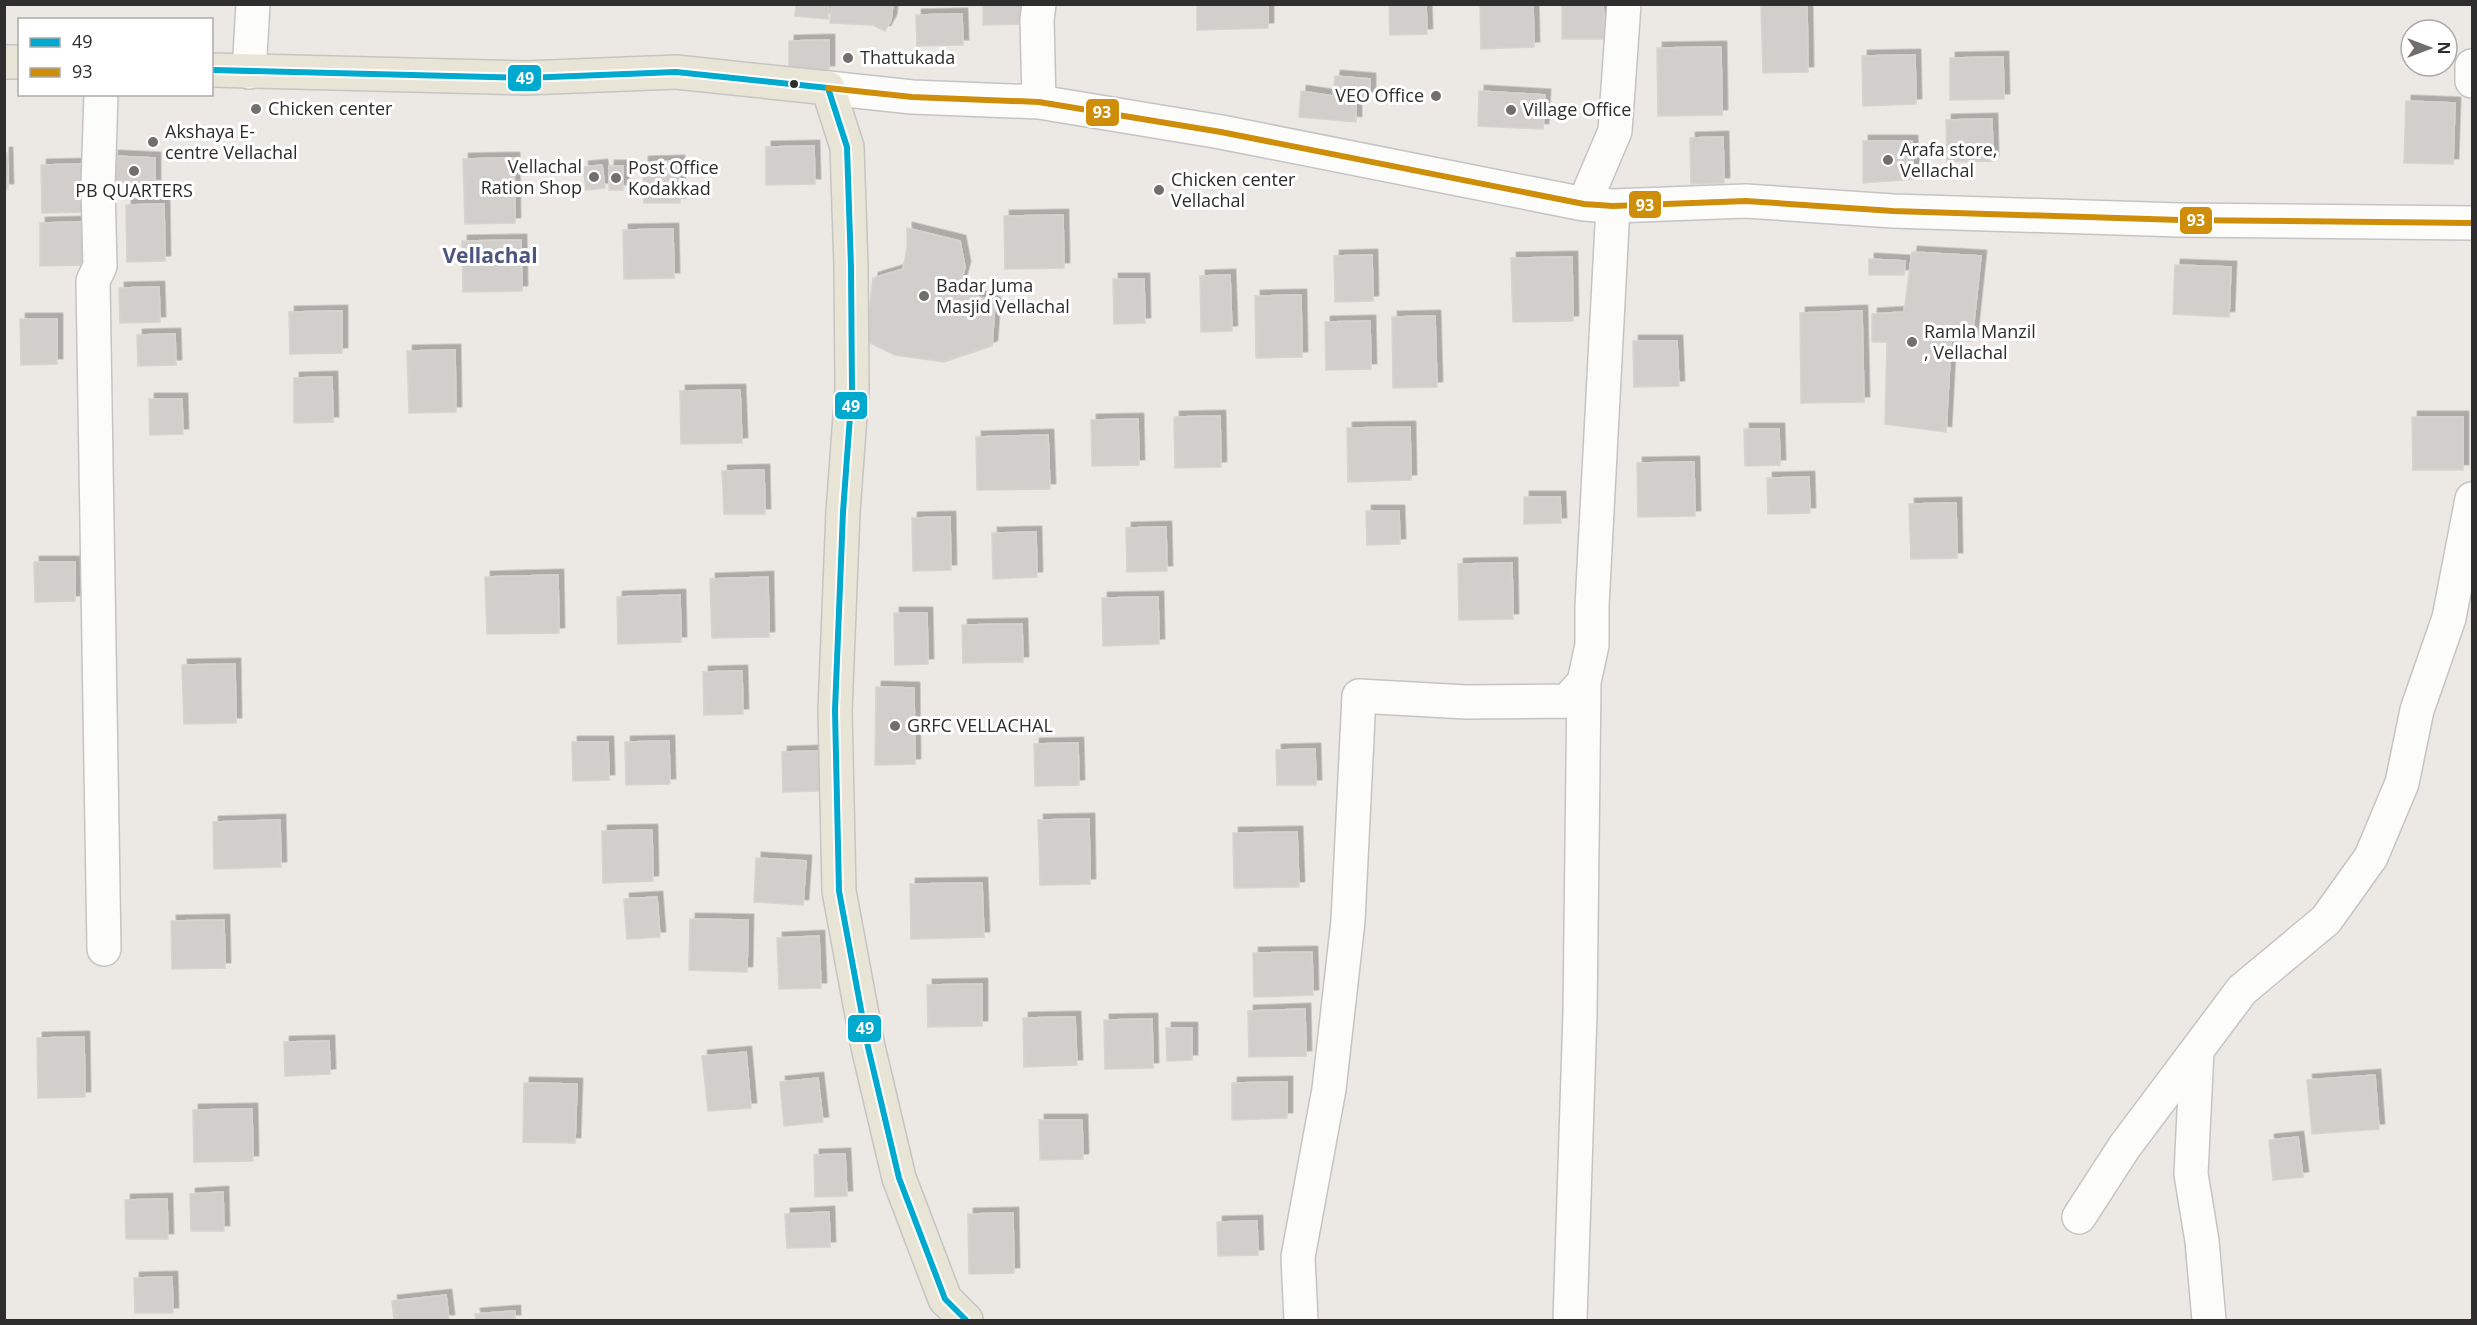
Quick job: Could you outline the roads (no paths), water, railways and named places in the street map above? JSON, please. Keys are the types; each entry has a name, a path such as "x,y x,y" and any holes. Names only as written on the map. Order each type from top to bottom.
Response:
{"main road":[{"path":"213,70 525,78 676,72 828,88 847,147 851,267 852,389 843,513 834,710 839,891 868,1047 899,1178 945,1299 966,1320"}],"street":[{"path":"249,72 253,4"},
{"path":"1038,102 1037,20 1039,4"},
{"path":"1570,1320 1580,1013 1584,682 1592,645 1598,205 1615,131 1624,4"},
{"path":"2472,66 2472,81"},
{"path":"828,88 912,97 1038,102 1232,134 1598,205 1746,201 1893,212 2180,220 2472,223"},
{"path":"101,96 98,186 100,266 93,281 104,949"},
{"path":"2079,1217 2125,1146 2242,990 2326,920 2371,857 2402,783 2417,710 2449,618 2472,499"},
{"path":"1301,1320 1298,1257 1329,1089 1348,921 1359,696 1466,702 1567,701 1584,682"},
{"path":"2198,1050 2191,1174 2202,1241 2209,1320"}],"place":[{"name":"Thattukada","path":"848,58"},
{"name":"VEO Office","path":"1436,96"},
{"name":"Chicken center","path":"256,109"},
{"name":"Village Office","path":"1511,110"},
{"name":"Akshaya E- centre Vellachal","path":"153,142"},
{"name":"Arafa store, Vellachal","path":"1888,160"},
{"name":"PB QUARTERS","path":"134,171"},
{"name":"Vellachal Ration Shop","path":"594,177"},
{"name":"Post Office Kodakkad","path":"616,178"},
{"name":"Chicken center Vellachal","path":"1159,190"},
{"name":"Badar Juma Masjid Vellachal","path":"924,296"},
{"name":"Ramla Manzil , Vellachal","path":"1912,342"},
{"name":"GRFC VELLACHAL","path":"895,726"}],"district":[{"name":"Vellachal","path":"490,256"}]}
